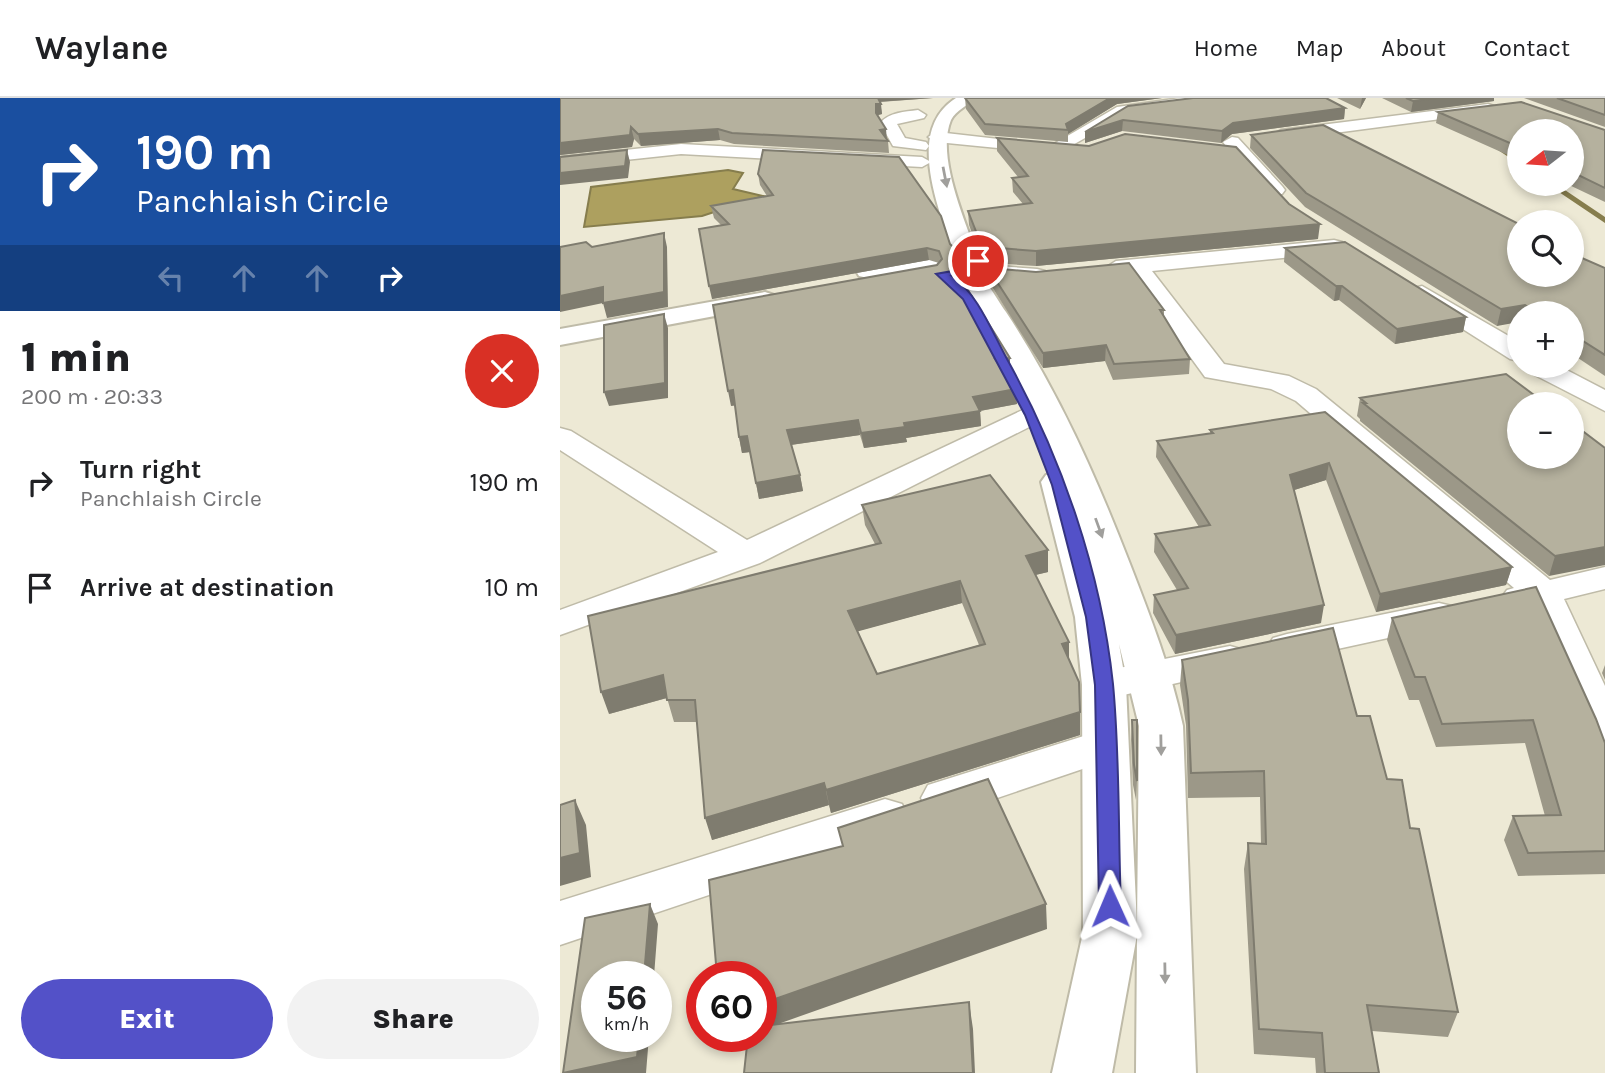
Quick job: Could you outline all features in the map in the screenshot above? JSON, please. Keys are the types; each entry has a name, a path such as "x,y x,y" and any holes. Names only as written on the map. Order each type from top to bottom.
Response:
{"main road":[{"path":"926,149 950,110 967,98"},
{"path":"918,105 951,280 968,298 1031,415 1059,485 1095,617 1104,685 1110,933 1082,1073"},
{"path":"926,149 953,218 949,266 994,312 1035,382 1079,475 1152,675 1161,726 1166,1073"},
{"path":"846,280 949,266"},
{"path":"560,327 791,290 560,337"}],"street":[{"path":"1144,98 1161,105"},
{"path":"1057,149 1123,110 1218,98"},
{"path":"918,105 888,123 899,142 926,149"},
{"path":"1215,150 1322,129 1507,107"},
{"path":"1343,111 1368,123"},
{"path":"1322,129 1359,148"},
{"path":"1253,143 1287,203"},
{"path":"560,162 681,149 1057,149 1089,152"},
{"path":"1097,270 1351,249 1316,226"},
{"path":"949,266 1035,276 1059,274"},
{"path":"1136,266 1200,356 1215,370 1279,382 1306,395 1543,593 1605,732"},
{"path":"1403,282 1507,346"},
{"path":"1561,378 1605,402"},
{"path":"560,623 747,555 885,491 1031,415"},
{"path":"560,437 747,555"},
{"path":"1104,685 1605,578"},
{"path":"560,923 1106,745"}],"shaded area":[{"path":"728,170 743,173 733,189 763,196 702,216 584,227 591,187"}],"building":[{"path":"560,98 878,98 881,104 876,104 876,113 886,129 880,130 888,141 732,133 718,129 638,134 631,127 630,135 560,143"},
{"path":"965,98 1110,98 1066,124 1068,130 985,124"},
{"path":"1193,98 1326,98 1345,108 1233,123 1222,131 1123,120 1085,132 1128,106"},
{"path":"1406,98 1436,98 1413,101"},
{"path":"1557,98 1605,98 1605,115"},
{"path":"1521,102 1572,119 1507,119 1507,142 1438,112"},
{"path":"1584,123 1605,130 1605,188 1584,178"},
{"path":"1323,125 1507,218 1507,287 1584,287 1584,259 1605,268 1605,355 1584,342 1584,301 1507,301 1507,308 1501,309 1306,193 1251,135"},
{"path":"1125,134 1236,147 1289,204 1320,224 1036,251 974,246 979,239 968,211 1032,203 1012,178 1028,176 997,138 1089,146"},
{"path":"627,150 625,166 560,173 560,157"},
{"path":"763,150 899,157 941,216 950,244 956,250 966,250 953,254 950,261 1010,358 995,359 1016,389 973,397 980,411 904,423 905,427 861,433 858,420 787,430 800,475 756,483 747,436 739,437 733,390 728,391 713,305 937,265 942,259 939,251 927,248 709,286 699,229 729,224 711,206 773,195 758,174"},
{"path":"664,233 664,292 603,303 603,287 560,296 560,247 586,242 592,247"},
{"path":"1345,242 1466,317 1397,329 1342,286 1336,286 1285,248"},
{"path":"1129,263 1164,310 1160,310 1190,359 1114,364 1106,345 1043,353 988,268 1036,272"},
{"path":"664,314 665,383 604,392 604,325"},
{"path":"1506,374 1507,378 1511,378 1530,392 1507,392 1507,469 1584,469 1584,432 1605,448 1605,547 1555,556 1360,398"},
{"path":"1325,412 1512,567 1380,594 1329,463 1290,475 1324,605 1176,635 1154,595 1188,588 1155,534 1210,525 1157,441"},
{"path":"990,475 1048,550 1026,556 1069,642 1062,644 1079,682 1080,712 826,790 824,783 705,818 695,700 667,700 663,675 601,692 588,616 881,543 862,505","holes":["960,581 985,644 877,674 848,611"]},
{"path":"1536,587 1605,743 1605,851 1528,853 1513,816 1561,815 1533,720 1442,724 1425,677 1415,677 1392,618"},
{"path":"1333,628 1357,716 1370,716 1387,779 1402,780 1410,828 1419,829 1458,1012 1367,1005 1379,1073 1325,1073 1322,1033 1259,1029 1248,843 1266,844 1264,771 1191,773 1188,700 1182,660"},
{"path":"1132,720 1137,720 1137,781 1134,765"},
{"path":"988,779 1046,904 777,998 777,961 716,961 709,880 843,846 838,828"},
{"path":"575,800 580,853 560,858 560,805"},
{"path":"650,904 645,961 581,961 581,1052 637,1052 637,1057 563,1073 585,918"},
{"path":"969,1002 973,1073 744,1073 746,1052 777,1052 777,1024"}],"waterway":[{"path":"1497,147 1507,154"},
{"path":"1569,196 1605,221"}],"route":[{"path":"978,261 979,265 972,271 941,274 951,280 968,298 1031,415 1059,485 1095,617 1104,685 1110,906"}]}
